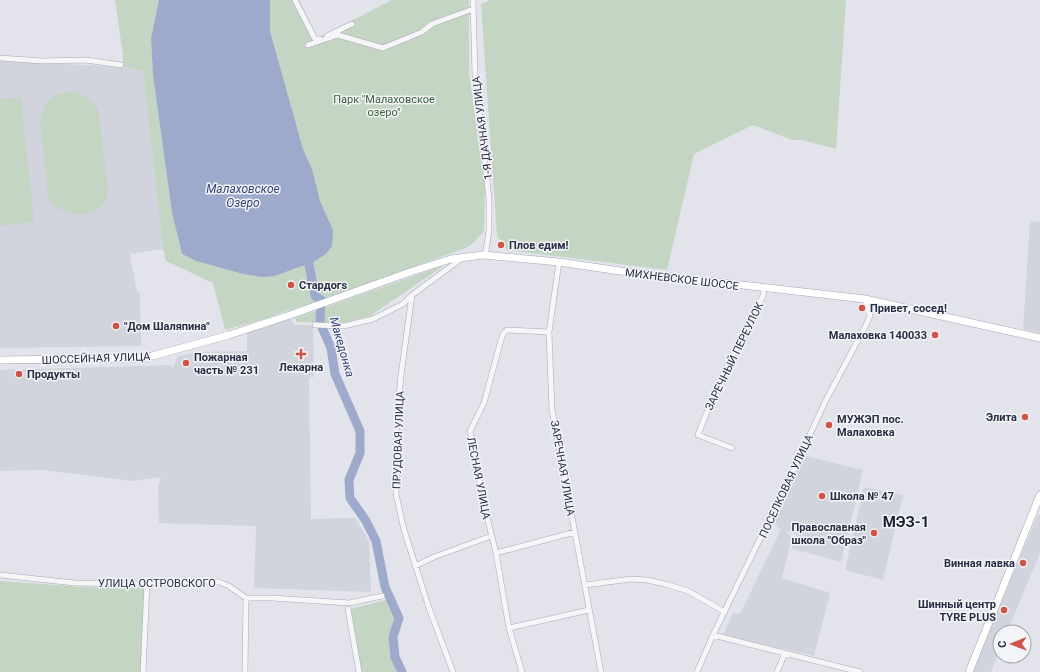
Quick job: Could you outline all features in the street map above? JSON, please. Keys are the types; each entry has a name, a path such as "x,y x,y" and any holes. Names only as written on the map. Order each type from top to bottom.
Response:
{"main road":[{"name":"МИХНЕВСКОЕ ШОССЕ","path":"327,302 410,272 463,257 483,255 559,262 620,271 865,299 1040,338"},
{"name":"ШОССЕЙНАЯ УЛИЦА","path":"0,360 146,358 229,335 327,302"},
{"path":"969,672 1040,495"}],"street":[{"path":"295,0 315,39 319,40 352,24"},
{"name":"1-Я ДАЧНАЯ УЛИЦА","path":"473,0 475,74 489,198 489,230 486,251 483,255"},
{"path":"308,45 338,35 383,48 422,32 432,24 474,9"},
{"path":"0,58 86,60 121,65"},
{"path":"315,325 344,326 373,319 403,304 412,295 463,257"},
{"name":"ЗАРЕЧНАЯ УЛИЦА","path":"559,262 549,332 552,410 601,672"},
{"name":"ЗАРЕЧНЫЙ ПЕРЕУЛОК","path":"732,448 698,435 717,386 763,296 764,288"},
{"name":"ПРУДОВАЯ УЛИЦА","path":"412,295 397,420 395,481 398,507 404,530 429,608 453,672"},
{"name":"ПОСЕЛКОВАЯ УЛИЦА","path":"697,672 713,635 825,402 870,316 865,299"},
{"name":"ЛЕСНАЯ УЛИЦА","path":"522,672 509,628 496,553 491,536 470,431 484,403 503,334 507,330 549,332"},
{"path":"496,553 575,532"},
{"path":"415,566 434,557 491,536"},
{"name":"УЛИЦА ОСТРОВСКОГО","path":"0,575 75,583 147,584 204,581 219,582 229,586 246,598"},
{"path":"585,585 631,579 647,580 679,587 725,612"},
{"path":"143,672 147,584"},
{"path":"245,672 246,598 272,598 349,603 382,596"},
{"path":"348,609 359,672"},
{"path":"509,628 589,610"},
{"path":"713,635 860,672"},
{"path":"777,672 785,653"}],"shaded area":[{"path":"0,61 106,66 143,70 163,249 130,254 136,288 140,294 141,346 0,348"},
{"path":"1030,221 1040,222 1040,333 1023,329"},
{"path":"290,317 294,325 313,325 314,377 309,377 311,519 355,518 369,541 371,592 254,588 256,526 159,523 158,487 161,477 133,481 43,470 0,471 0,370 171,365 172,369 178,356 201,352 247,351 247,330"},
{"path":"806,456 863,470 841,562 793,549 792,547 797,538 796,534 785,531 792,537 782,578 830,593 814,656 723,635 733,613 740,614 781,529 777,526 775,520"},
{"name":"Православная школа \"Образ\"","path":"864,487 903,495 883,580 845,570"},
{"path":"1038,514 1040,515 1040,553 1010,624 992,624"},
{"path":"992,624 992,664 994,664 991,672 972,672"}],"green space":[{"name":"Парк \"Малаховское озеро\"","path":"115,0 161,0 151,39 153,75 172,213 182,254 196,261 243,274 275,276 302,266 309,265 326,254 333,230 320,201 312,169 303,149 270,31 270,0 299,0 318,38 392,0 469,0 469,73 485,188 484,231 471,245 463,249 321,300 271,317 225,330 213,283 166,261 163,249 143,71 123,67 123,55"},
{"path":"490,0 846,0 836,149 802,140 792,140 753,125 694,154 667,270 507,250 497,236 481,4"},
{"path":"71,92 89,98 98,109 108,189 107,197 103,204 98,209 85,214 69,213 56,208 51,203 48,195 40,119 45,106 50,99 57,94"},
{"path":"21,97 34,222 0,226 0,99"},
{"path":"445,265 370,316 343,323 297,322 295,318"},
{"path":"0,581 84,587 144,588 141,672 0,672"},
{"path":"389,599 397,618 391,638 393,658 399,672 361,672 351,609"}],"water":[{"name":"Малаховское Озеро","path":"159,0 270,0 270,31 303,149 312,169 320,201 333,230 332,246 326,254 309,265 302,266 275,276 262,277 243,274 196,261 182,254 172,213 153,75 151,39"}],"waterway":[{"name":"Македонка","path":"305,253 315,296 321,300 320,323 331,348 335,374 360,431 360,453 349,480 350,498 366,521 376,541 385,587 399,618 393,637 395,657 402,672"}],"place":[{"name":"Плов едим!","path":"501,245"},
{"name":"Стардогs","path":"291,285"},
{"name":"Привет, сосед!","path":"862,308"},
{"name":"\"Дом Шаляпина\"","path":"116,326"},
{"name":"Малаховка 140033","path":"935,335"},
{"name":"Лекарна","path":"301,354"},
{"name":"Пожарная часть № 231","path":"186,363"},
{"name":"Продукты","path":"19,374"},
{"name":"Элита","path":"1025,417"},
{"name":"МУЖЭП пос. Малаховка","path":"829,425"},
{"name":"Школа № 47","path":"822,496"},
{"name":"Православная школа \"Образ\"","path":"874,533"},
{"name":"Винная лавка","path":"1023,563"},
{"name":"Шинный центр TYRE PLUS","path":"1004,610"}],"district":[{"name":"МЭЗ-1","path":"906,522"}]}
